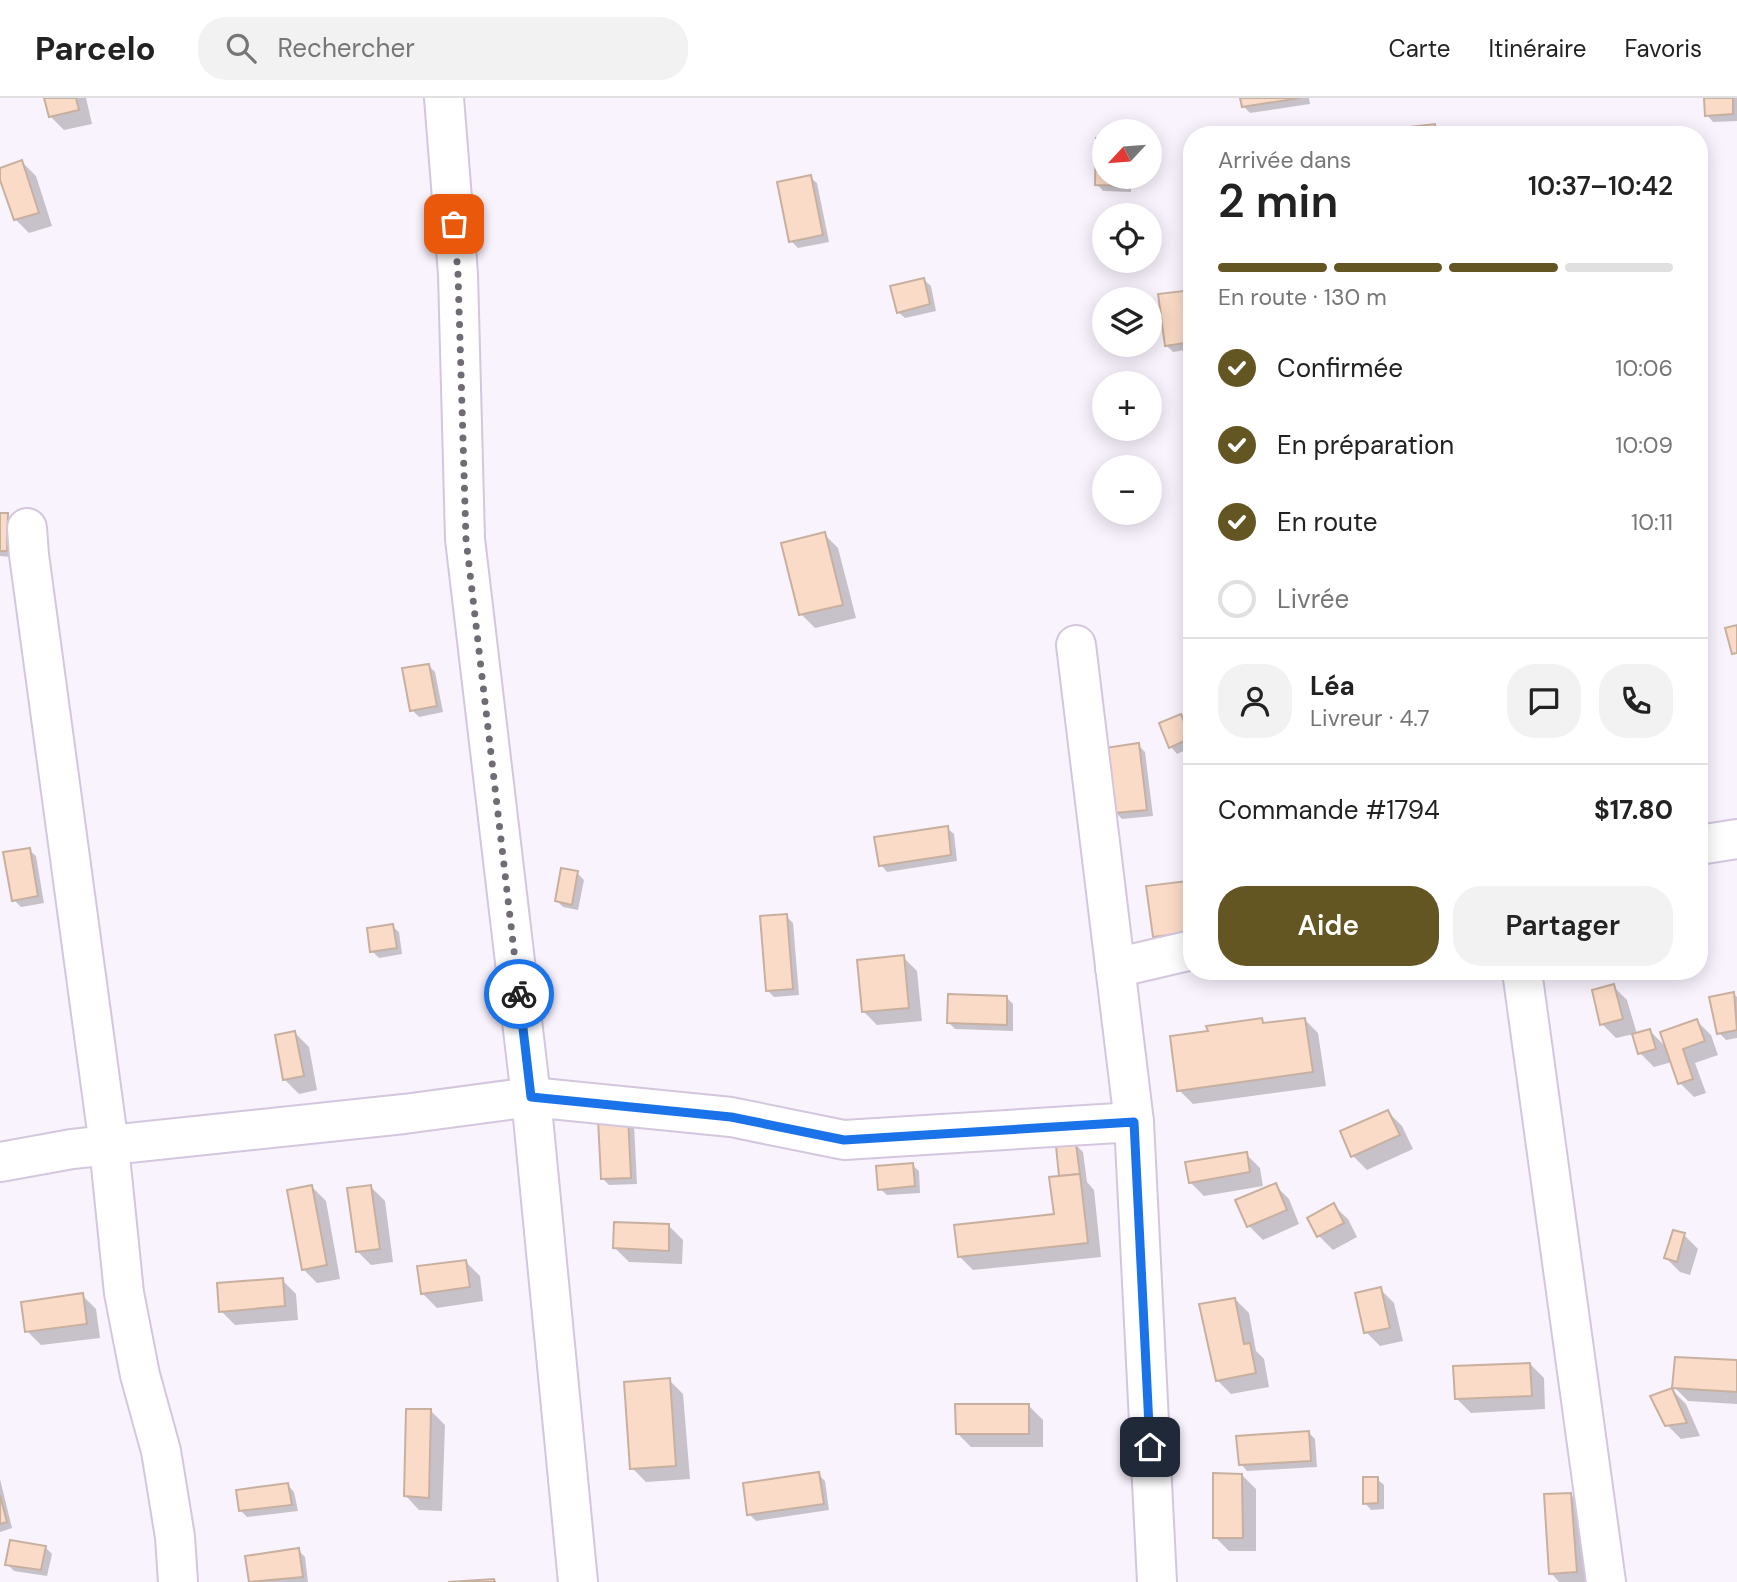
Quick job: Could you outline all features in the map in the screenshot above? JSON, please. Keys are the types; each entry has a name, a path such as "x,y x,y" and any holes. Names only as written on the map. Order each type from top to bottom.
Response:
{"street":[{"path":"444,98 458,274 466,539 531,1097 578,1582"},
{"path":"27,528 109,1146 124,1293 140,1375 161,1451 175,1538 178,1582"},
{"path":"1076,645 1134,1122 1157,1582"},
{"path":"1708,844 1737,839"},
{"path":"1115,968 1183,952"},
{"path":"1523,980 1606,1582"},
{"path":"0,1161 72,1149 404,1114 531,1097 731,1117 844,1140 1134,1122"}],"building":[{"path":"44,98 76,98 79,110 49,117"},
{"path":"1240,98 1300,98 1242,107"},
{"path":"1704,98 1733,98 1733,114 1705,116"},
{"path":"22,160 39,213 14,220 0,180 0,168"},
{"path":"811,175 823,235 789,242 777,182"},
{"path":"924,278 930,304 897,313 890,286"},
{"path":"1183,291 1183,343 1165,346 1162,294"},
{"path":"0,513 8,513 7,551 0,551"},
{"path":"825,532 843,605 799,615 781,543"},
{"path":"1737,625 1737,653 1732,654 1725,628"},
{"path":"429,664 437,706 410,711 402,668"},
{"path":"1181,714 1183,742 1169,748 1159,723"},
{"path":"1139,743 1147,810 1114,813 1105,748"},
{"path":"948,826 951,855 879,866 874,837"},
{"path":"30,848 38,896 12,901 3,852"},
{"path":"561,868 578,871 572,905 555,901"},
{"path":"1183,881 1183,933 1153,937 1146,886"},
{"path":"787,914 793,989 766,991 760,916"},
{"path":"393,924 397,948 370,952 367,928"},
{"path":"904,955 909,1008 862,1012 857,960"},
{"path":"1614,984 1623,1019 1600,1025 1592,990"},
{"path":"1734,992 1737,1030 1717,1034 1709,997"},
{"path":"948,994 1007,996 1007,1025 947,1023"},
{"path":"1262,1018 1263,1023 1305,1018 1313,1072 1177,1091 1170,1036 1208,1031 1206,1026"},
{"path":"1697,1019 1705,1041 1683,1049 1693,1079 1678,1084 1660,1032"},
{"path":"1650,1029 1656,1049 1638,1054 1632,1034"},
{"path":"295,1031 304,1076 283,1080 275,1035"},
{"path":"1388,1110 1400,1135 1351,1157 1340,1131"},
{"path":"628,1116 631,1178 601,1179 598,1119"},
{"path":"1076,1144 1080,1174 1059,1176 1056,1146"},
{"path":"1247,1152 1250,1172 1189,1183 1185,1162"},
{"path":"913,1163 915,1186 878,1190 876,1166"},
{"path":"1080,1174 1088,1243 958,1257 954,1225 1054,1214 1049,1177"},
{"path":"1276,1183 1287,1210 1247,1227 1235,1200"},
{"path":"312,1185 327,1265 302,1270 287,1190"},
{"path":"371,1185 380,1249 356,1252 347,1188"},
{"path":"1334,1203 1344,1223 1317,1237 1307,1218"},
{"path":"614,1222 669,1224 669,1251 613,1248"},
{"path":"1673,1230 1685,1233 1677,1262 1664,1258"},
{"path":"466,1260 470,1287 421,1294 417,1266"},
{"path":"283,1278 285,1306 219,1312 217,1283"},
{"path":"1381,1287 1390,1328 1364,1333 1355,1293"},
{"path":"83,1293 87,1324 25,1332 21,1302"},
{"path":"1235,1298 1244,1344 1250,1343 1256,1373 1216,1381 1199,1304"},
{"path":"1675,1357 1737,1360 1737,1392 1672,1388"},
{"path":"1530,1363 1532,1396 1455,1399 1453,1366"},
{"path":"670,1378 676,1466 630,1469 624,1382"},
{"path":"1672,1388 1687,1423 1665,1426 1650,1396"},
{"path":"955,1404 1029,1404 1029,1434 956,1434"},
{"path":"406,1409 431,1409 429,1498 404,1496"},
{"path":"1309,1431 1311,1461 1239,1465 1236,1436"},
{"path":"819,1472 824,1504 747,1515 743,1483"},
{"path":"1213,1473 1242,1474 1243,1538 1213,1538"},
{"path":"1363,1477 1378,1477 1378,1503 1363,1504"},
{"path":"288,1483 292,1505 239,1511 236,1490"},
{"path":"1571,1493 1577,1572 1549,1574 1544,1494"},
{"path":"0,1495 7,1522 0,1524"},
{"path":"10,1540 46,1546 41,1570 5,1565"},
{"path":"299,1548 303,1577 249,1582 245,1556"},
{"path":"494,1579 495,1582 448,1582"}],"way so far":[{"path":"454,224 466,539 519,994"}],"route":[{"path":"519,994 531,1097 731,1117 844,1140 1134,1122 1150,1447"}]}
